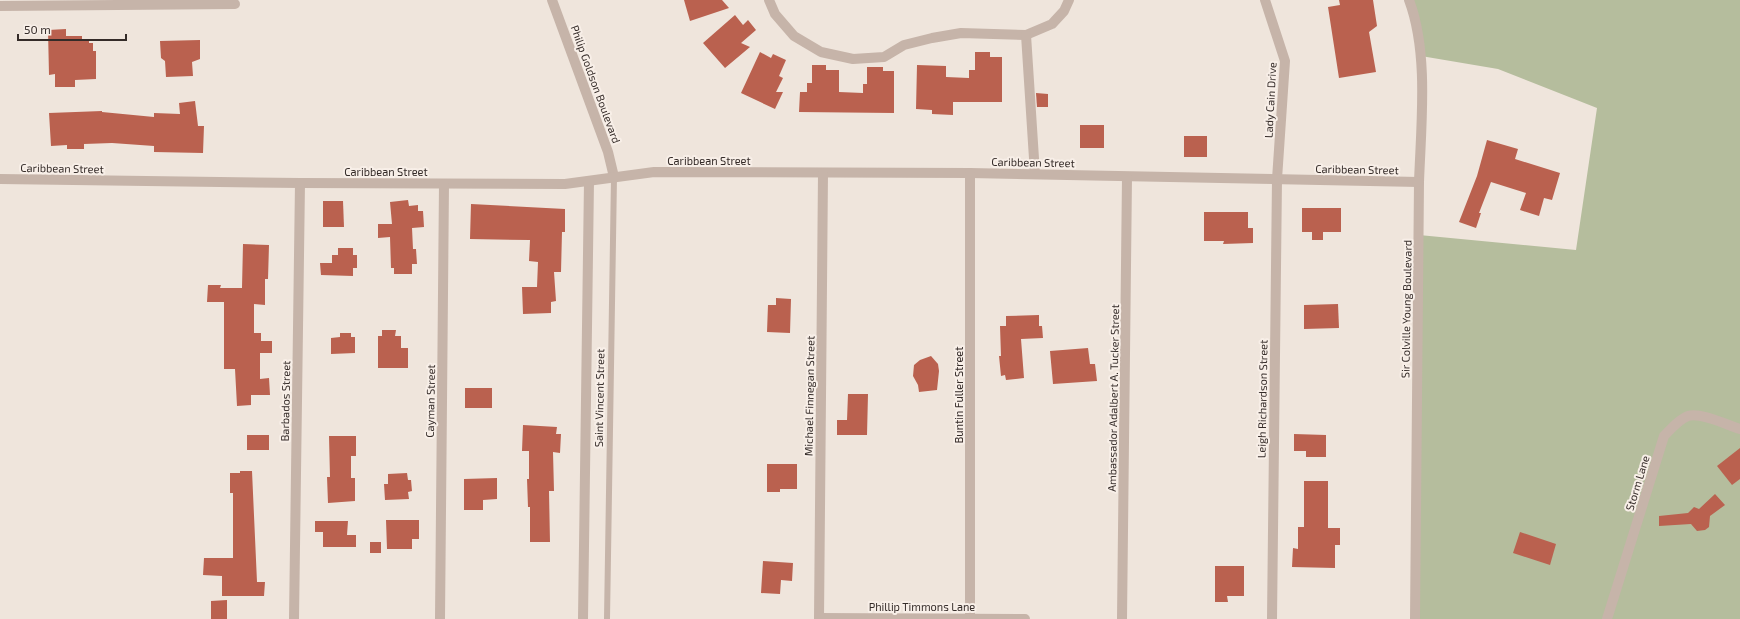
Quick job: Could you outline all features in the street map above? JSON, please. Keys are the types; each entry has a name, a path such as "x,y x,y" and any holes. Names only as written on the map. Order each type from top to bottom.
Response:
{"street":[{"name":"Philip Goldson Boulevard","path":"552,0 608,152 614,177"},
{"path":"769,0 775,14 794,36 821,52 853,59 884,57 904,45 961,33 1026,35 1052,24 1064,11 1069,0"},
{"name":"Lady Cain Drive","path":"1265,0 1285,61 1277,179"},
{"name":"Sir Colville Young Boulevard","path":"1409,0 1415,16 1421,56 1422,121 1419,182 1415,619"},
{"path":"0,6 235,4"},
{"path":"1026,35 1035,174"},
{"name":"Caribbean Street","path":"0,179 300,183 565,184 654,172 970,173 1419,182"},
{"name":"Michael Finnegan Street","path":"819,618 823,173"},
{"name":"Buntin Fuller Street","path":"970,173 970,618"},
{"name":"Ambassador Adalbert A. Tucker Street","path":"1122,619 1127,177"},
{"name":"Leigh Richardson Street","path":"1272,619 1277,179"},
{"name":"Saint Vincent Street","path":"583,619 589,181"},
{"name":"Barbados Street","path":"294,619 300,183"},
{"name":"Cayman Street","path":"440,619 444,184"},
{"name":"Storm Lane","path":"1607,619 1664,436 1678,423 1689,416 1700,416 1740,429"},
{"name":"Phillip Timmons Lane","path":"819,618 1025,619"}],"lane":[{"name":"Saint Vincent Street","path":"607,619 614,177"}],"green space":[{"path":"1409,0 1740,0 1740,619 1419,619 1419,235 1576,250 1597,108 1498,69 1421,56"}],"building":[{"path":"684,0 722,0 729,8 690,21"},
{"path":"1339,0 1373,0 1377,26 1369,32 1376,72 1339,78 1328,7 1340,5"},
{"path":"735,15 743,25 748,20 756,30 741,43 750,47 725,68 703,43"},
{"path":"66,29 66,36 82,36 82,40 89,40 89,43 93,43 93,51 96,51 96,79 75,80 75,87 55,87 55,74 49,75 48,30"},
{"path":"200,40 200,59 192,62 193,76 166,77 165,61 161,58 160,41"},
{"path":"760,52 771,58 773,54 786,60 779,76 783,78 776,92 783,92 775,109 741,93"},
{"path":"975,52 990,52 990,57 1002,57 1002,102 953,102 953,115 932,114 932,110 916,109 917,65 946,66 946,77 969,78 969,70 975,70"},
{"path":"812,65 826,65 826,70 839,70 839,92 863,93 863,84 867,84 867,67 883,67 883,71 894,71 894,113 799,112 800,92 807,92 807,83 812,83"},
{"path":"1036,93 1048,94 1048,107 1037,107"},
{"path":"195,101 198,126 204,126 203,153 154,152 154,146 112,143 84,144 84,149 67,149 67,145 51,146 49,113 102,111 154,117 154,113 180,114 179,103"},
{"path":"1080,125 1104,125 1104,148 1080,148"},
{"path":"1184,136 1207,136 1207,157 1184,157"},
{"path":"1487,140 1518,149 1515,159 1560,173 1552,200 1544,198 1539,216 1520,210 1526,193 1491,182 1479,213 1481,213 1476,228 1459,222 1477,176"},
{"path":"408,200 409,206 418,205 418,211 423,211 424,227 412,228 413,249 416,249 417,264 412,264 412,274 394,274 394,268 391,268 390,237 378,238 378,224 392,224 390,202"},
{"path":"323,201 343,201 344,227 323,227"},
{"path":"471,204 565,209 565,232 562,232 561,272 554,272 556,301 551,302 551,313 523,314 522,287 537,287 538,262 529,261 530,240 470,239"},
{"path":"1302,208 1341,208 1341,232 1323,232 1323,240 1312,240 1312,232 1302,232"},
{"path":"1204,212 1248,212 1248,228 1253,228 1253,243 1223,244 1224,241 1204,241"},
{"path":"243,244 269,245 268,279 265,279 265,305 254,304 254,333 261,333 261,341 272,341 272,353 260,353 260,379 269,378 270,395 251,395 251,405 237,406 235,369 224,369 224,302 207,302 208,285 221,285 220,288 242,288"},
{"path":"338,248 353,248 353,255 357,255 357,268 353,268 353,276 321,275 320,263 332,263 332,255 338,255"},
{"path":"776,298 791,299 790,333 767,332 768,305 776,305"},
{"path":"1338,304 1339,328 1304,329 1304,305"},
{"path":"1039,315 1039,326 1042,326 1043,338 1021,339 1024,378 1006,380 1005,375 1001,376 999,356 1001,356 1000,326 1006,326 1006,316"},
{"path":"382,330 396,330 395,336 401,336 401,348 408,348 408,368 378,368 378,336 382,336"},
{"path":"340,333 351,333 351,337 355,337 355,353 331,354 331,338 340,337"},
{"path":"1088,348 1090,364 1095,364 1097,381 1053,384 1050,351"},
{"path":"931,356 938,364 939,371 937,390 919,392 918,385 913,376 914,365 920,360"},
{"path":"465,388 492,388 492,408 465,408"},
{"path":"848,394 868,394 867,435 837,435 837,420 847,420"},
{"path":"523,425 557,427 556,434 561,434 560,453 553,452 554,491 549,491 550,542 530,542 530,507 528,507 527,479 529,479 529,451 522,451"},
{"path":"1294,434 1326,435 1326,457 1306,457 1306,451 1294,451"},
{"path":"247,435 269,435 269,450 247,450"},
{"path":"329,436 356,436 356,456 351,456 351,478 355,478 355,501 328,503 327,477 330,477"},
{"path":"1740,448 1740,479 1732,485 1717,466"},
{"path":"767,464 797,464 797,489 780,489 780,492 767,492"},
{"path":"240,471 252,471 257,582 265,582 264,596 222,596 222,576 203,575 204,558 233,558 233,493 230,493 230,473 240,473"},
{"path":"407,473 408,480 411,480 412,491 408,492 409,499 385,500 384,484 388,484 388,474"},
{"path":"497,478 497,499 483,500 483,510 464,510 464,479"},
{"path":"1304,481 1328,481 1328,528 1340,528 1340,545 1335,545 1335,568 1292,567 1293,548 1298,549 1298,527 1304,527"},
{"path":"1715,494 1725,505 1710,516 1709,527 1705,530 1697,531 1691,524 1659,526 1659,516 1688,513 1694,507 1699,509"},
{"path":"386,520 419,520 419,539 412,539 412,549 387,549"},
{"path":"315,521 348,521 347,535 356,535 356,547 323,547 323,532 315,532"},
{"path":"1520,532 1556,544 1550,565 1513,553"},
{"path":"370,542 381,542 381,553 370,553"},
{"path":"763,561 793,563 792,581 781,580 780,594 761,593"},
{"path":"1215,566 1244,566 1244,596 1227,596 1228,602 1215,602"},
{"path":"227,600 227,619 211,619 211,601"}]}
